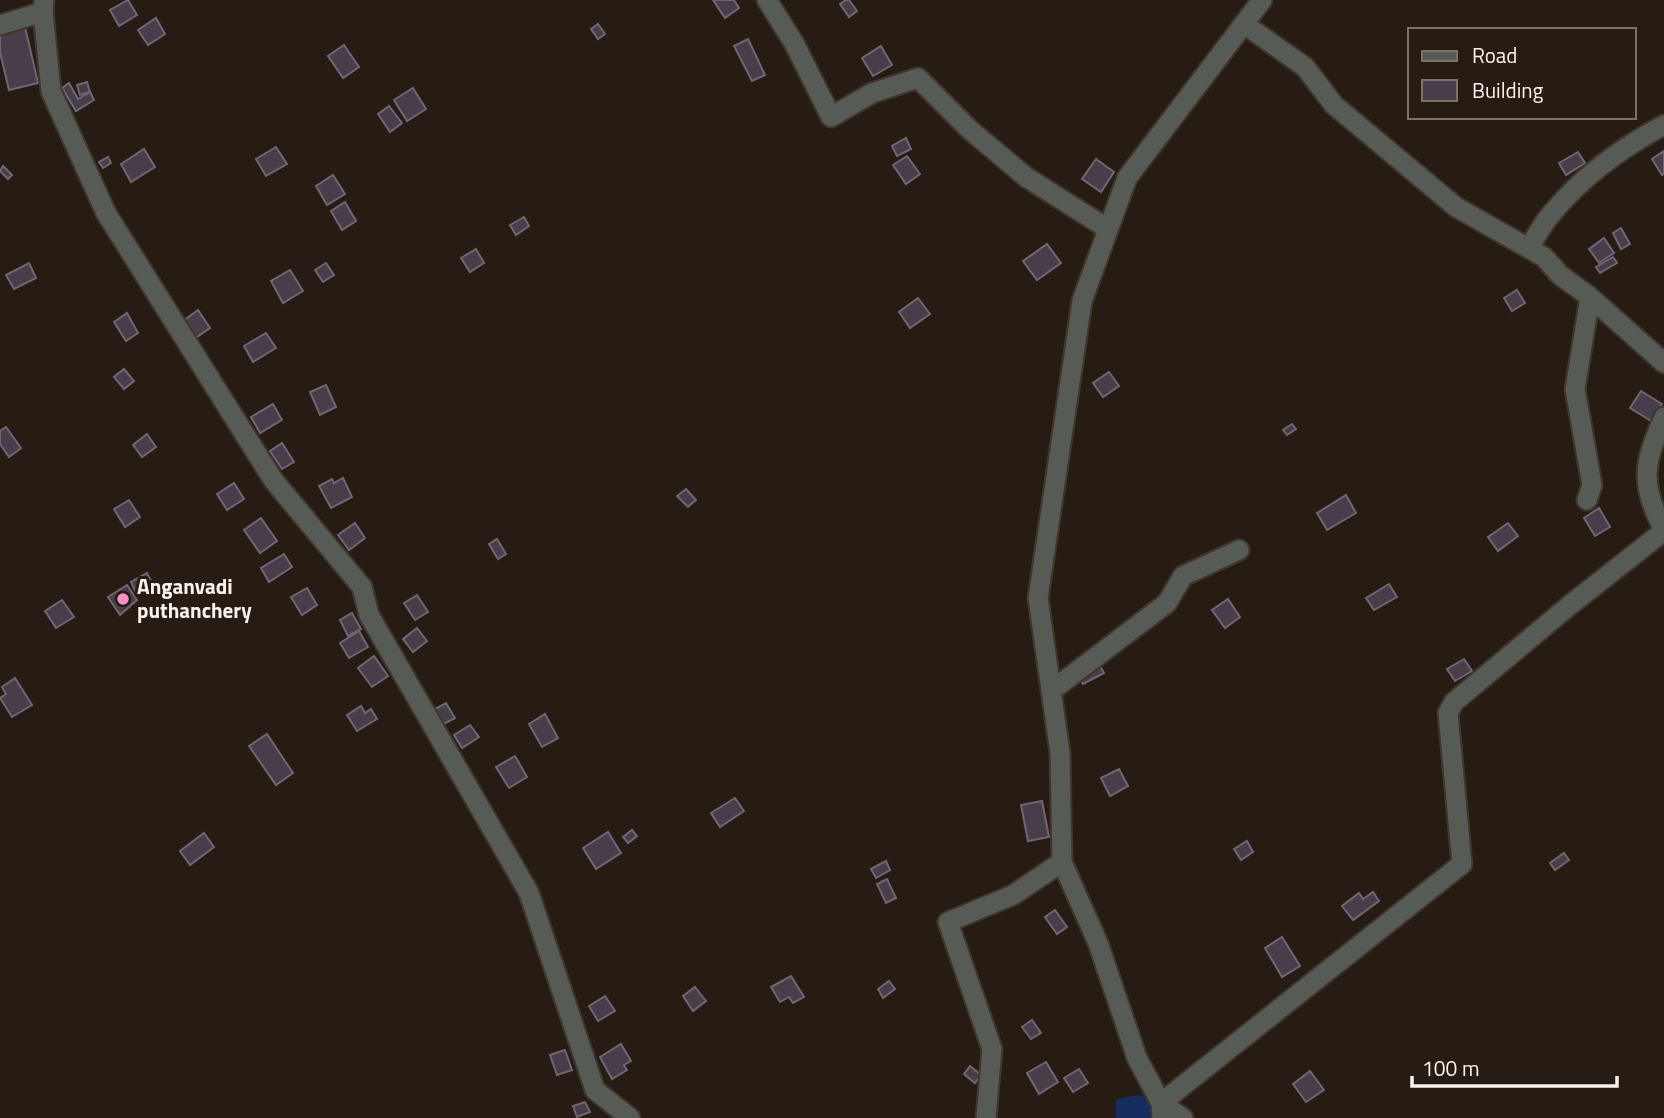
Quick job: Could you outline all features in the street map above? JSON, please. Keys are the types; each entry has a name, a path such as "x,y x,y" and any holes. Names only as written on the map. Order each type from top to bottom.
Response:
{"street":[{"path":"767,0 794,43 831,117 872,93 918,78 969,129 1026,177 1108,229"},
{"path":"1158,1113 1098,943 1062,862 1060,753 1038,598 1082,301 1127,178 1262,0"},
{"path":"0,25 44,6 51,91 106,213 274,481 362,587 369,615 529,893 595,1090 630,1118"},
{"path":"1244,24 1305,67 1334,105 1456,207 1545,257 1560,275 1664,363"},
{"path":"1529,248 1552,212 1595,171 1634,141 1664,125"},
{"path":"1587,500 1592,485 1575,389 1590,298"},
{"path":"1158,1113 1462,864 1448,713 1454,702 1664,530 1654,512 1647,487 1646,470 1650,451 1664,417"},
{"path":"1052,691 1167,603 1183,576 1239,551"},
{"path":"986,1118 992,1049 948,922 1013,895 1062,862"},
{"path":"1158,1113 1183,1118"}],"water":[{"path":"1139,1095 1149,1098 1155,1112 1152,1118 1116,1118 1116,1099"}],"building":[{"path":"128,0 137,15 119,26 110,10"},
{"path":"713,0 734,0 739,8 725,18"},
{"path":"849,0 857,11 849,17 840,4"},
{"path":"156,18 165,34 148,45 138,30"},
{"path":"598,24 605,34 598,39 591,29"},
{"path":"25,27 38,83 9,90 0,52 0,33"},
{"path":"748,39 765,75 752,81 734,46"},
{"path":"344,45 359,67 343,78 328,56"},
{"path":"881,46 892,65 873,76 862,58"},
{"path":"87,82 90,92 80,95 77,85"},
{"path":"69,83 78,99 90,92 94,100 76,111 62,88"},
{"path":"413,88 426,109 407,121 394,100"},
{"path":"389,106 402,123 390,132 378,114"},
{"path":"906,138 911,149 897,156 892,146"},
{"path":"276,147 287,164 266,176 256,159"},
{"path":"144,149 155,167 131,182 121,164"},
{"path":"1664,151 1664,174 1662,175 1652,159"},
{"path":"1578,152 1585,163 1566,175 1559,163"},
{"path":"907,156 920,174 906,184 893,165"},
{"path":"108,157 111,163 103,168 99,162"},
{"path":"1096,159 1114,172 1101,192 1082,179"},
{"path":"3,166 12,175 8,179 0,171"},
{"path":"333,175 345,194 327,205 316,186"},
{"path":"345,202 356,221 342,230 331,211"},
{"path":"524,217 529,226 516,235 510,225"},
{"path":"1621,228 1630,244 1621,249 1613,233"},
{"path":"1604,238 1614,253 1599,263 1589,249"},
{"path":"1047,244 1061,263 1037,280 1023,261"},
{"path":"476,249 484,263 470,272 461,258"},
{"path":"1613,257 1617,263 1600,273 1596,267"},
{"path":"29,263 36,278 14,289 6,275"},
{"path":"326,263 334,275 323,282 315,270"},
{"path":"290,270 303,291 283,303 271,281"},
{"path":"1517,290 1525,303 1512,311 1504,298"},
{"path":"918,298 930,314 910,328 899,312"},
{"path":"198,310 210,328 194,339 182,322"},
{"path":"127,313 138,333 126,341 114,322"},
{"path":"266,333 276,348 253,362 244,346"},
{"path":"124,369 134,381 124,389 114,377"},
{"path":"1109,372 1119,386 1103,397 1093,383"},
{"path":"326,385 336,407 320,415 310,392"},
{"path":"1641,391 1662,404 1651,421 1630,408"},
{"path":"273,404 282,420 260,433 251,417"},
{"path":"1292,424 1296,429 1287,435 1283,430"},
{"path":"6,427 21,448 9,457 0,444 0,431"},
{"path":"147,434 156,447 142,457 133,445"},
{"path":"282,443 294,462 282,469 270,451"},
{"path":"343,478 352,497 331,508 319,486 332,479 334,483"},
{"path":"234,483 244,499 227,510 217,494"},
{"path":"686,489 696,500 688,507 677,496"},
{"path":"1346,495 1356,513 1327,530 1317,513"},
{"path":"129,500 140,517 125,527 114,509"},
{"path":"1599,508 1610,527 1595,536 1584,518"},
{"path":"261,518 277,541 260,553 244,530"},
{"path":"355,523 365,538 349,550 338,535"},
{"path":"1508,523 1518,536 1498,551 1488,537"},
{"path":"497,539 506,554 498,559 489,544"},
{"path":"284,554 292,567 269,582 261,568"},
{"path":"147,573 153,585 136,593 131,582"},
{"path":"1389,584 1397,597 1374,610 1366,598"},
{"name":"Anganvadi puthanchery","path":"127,585 137,600 120,615 108,597"},
{"path":"307,588 317,605 302,615 291,597"},
{"path":"417,595 428,612 415,620 404,603"},
{"path":"1228,599 1240,617 1225,628 1212,610"},
{"path":"62,600 74,617 56,628 45,611"},
{"path":"352,613 361,629 348,636 340,620"},
{"path":"417,628 427,641 413,652 403,639"},
{"path":"359,631 368,647 349,658 340,643"},
{"path":"374,656 388,676 372,687 358,668"},
{"path":"1096,659 1104,673 1083,684 1075,670"},
{"path":"1464,659 1472,671 1455,681 1447,669"},
{"path":"15,678 32,705 12,717 0,698 6,694 2,687"},
{"path":"446,703 455,718 444,724 435,709"},
{"path":"361,706 365,713 371,709 377,719 357,731 347,715"},
{"path":"545,714 558,738 542,747 529,724"},
{"path":"470,725 479,737 462,748 454,735"},
{"path":"267,734 293,773 276,785 249,746"},
{"path":"515,756 527,777 509,788 496,767"},
{"path":"1119,769 1128,786 1110,796 1101,778"},
{"path":"735,798 744,811 720,827 711,813"},
{"path":"1042,801 1049,837 1028,841 1021,805"},
{"path":"632,830 637,836 628,843 623,837"},
{"path":"608,832 621,853 596,869 583,848"},
{"path":"204,833 214,847 190,865 180,851"},
{"path":"1247,841 1253,852 1241,860 1234,849"},
{"path":"1564,853 1569,860 1555,870 1550,863"},
{"path":"886,861 890,870 876,878 871,869"},
{"path":"887,879 896,898 886,903 877,884"},
{"path":"1373,892 1379,901 1353,920 1342,906 1359,893 1363,899"},
{"path":"1055,910 1067,927 1057,934 1045,917"},
{"path":"1282,937 1300,966 1282,977 1265,948"},
{"path":"791,976 804,997 793,1003 789,997 780,1002 771,987"},
{"path":"889,981 895,989 883,998 878,989"},
{"path":"695,987 706,1001 693,1011 683,996"},
{"path":"605,996 615,1011 598,1021 589,1006"},
{"path":"1032,1020 1041,1033 1031,1039 1022,1027"},
{"path":"621,1044 631,1061 624,1065 627,1070 612,1079 600,1057"},
{"path":"565,1050 572,1070 557,1075 550,1055"},
{"path":"1046,1062 1058,1082 1039,1094 1027,1073"},
{"path":"970,1066 981,1075 975,1083 964,1074"},
{"path":"1079,1069 1088,1083 1073,1092 1064,1078"},
{"path":"1310,1071 1324,1090 1306,1102 1293,1084"},
{"path":"585,1102 590,1112 577,1117 573,1106"}],"place":[{"name":"Anganvadi puthanchery","path":"123,599"}]}
